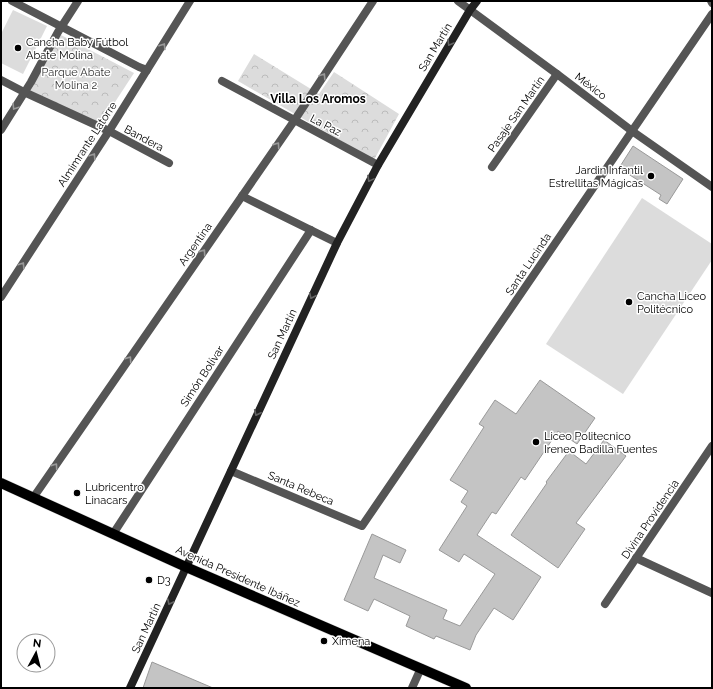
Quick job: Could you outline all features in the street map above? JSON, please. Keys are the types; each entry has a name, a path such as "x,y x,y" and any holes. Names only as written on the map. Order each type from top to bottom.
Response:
{"main road":[{"name":"Avenida Presidente Ibáñez","path":"1,483 186,567 466,688"}],"street":[{"path":"12,1 147,70"},
{"path":"1,130 78,1"},
{"name":"Almimrante Latorre","path":"1,297 190,1"},
{"name":"Argentina","path":"33,498 294,121 372,1"},
{"name":"México","path":"458,1 632,131 712,187"},
{"name":"San Martín","path":"130,688 337,243 378,165 470,10 477,1"},
{"name":"Santa Lucinda","path":"362,526 712,14"},
{"name":"Pasaje San Martín","path":"492,167 557,74"},
{"name":"Bandera","path":"1,80 108,131 169,164"},
{"name":"La Paz","path":"222,81 378,165"},
{"path":"242,196 337,243"},
{"name":"Simón Bolívar","path":"113,534 311,230"},
{"name":"Divina Providencia","path":"605,604 711,451"},
{"name":"Santa Rebeca","path":"231,470 362,526"},
{"path":"636,558 712,593"},
{"path":"412,688 421,668"}],"green space":[{"name":"Cancha Baby Fútbol Abate Molina","path":"13,10 47,26 23,74 1,63 1,34"},
{"name":"Parque Abate Molina 2","path":"61,35 134,73 100,125 27,90"},
{"path":"254,54 319,94 334,72 399,114 374,160 238,81"},
{"name":"Cancha Liceo Politécnico","path":"642,198 712,244 712,260 623,394 546,344"}],"building":[{"name":"Jardin Infantil Estrellitas Mágicas","path":"633,146 683,179 667,204 659,199 661,195 619,168"},
{"path":"540,380 595,418 577,444 558,431 525,480 521,477 496,514 492,512 477,535 541,577 513,620 494,608 476,635 470,650 436,636 434,639 406,626 410,616 374,599 368,611 344,600 372,534 406,550 400,563 383,555 374,578 447,610 443,619 460,626 495,574 464,554 459,562 439,550 467,506 461,502 468,491 450,480 484,427 479,424 495,400 516,414"},
{"path":"604,440 626,456 576,523 585,529 558,568 511,535 547,483 546,482 569,451 586,464"},
{"path":"152,662 213,688 143,688"}],"place":[{"name":"Cancha Baby Fútbol Abate Molina","path":"18,48"},
{"name":"Jardin Infantil Estrellitas Mágicas","path":"651,176"},
{"name":"Cancha Liceo Politécnico","path":"629,302"},
{"name":"Liceo Politecnico Ireneo Badilla Fuentes","path":"536,442"},
{"name":"Lubricentro Linacars","path":"77,493"},
{"name":"D3","path":"149,580"},
{"name":"Ximena","path":"324,641"}],"district":[{"name":"Villa Los Aromos","path":"318,99"}]}
